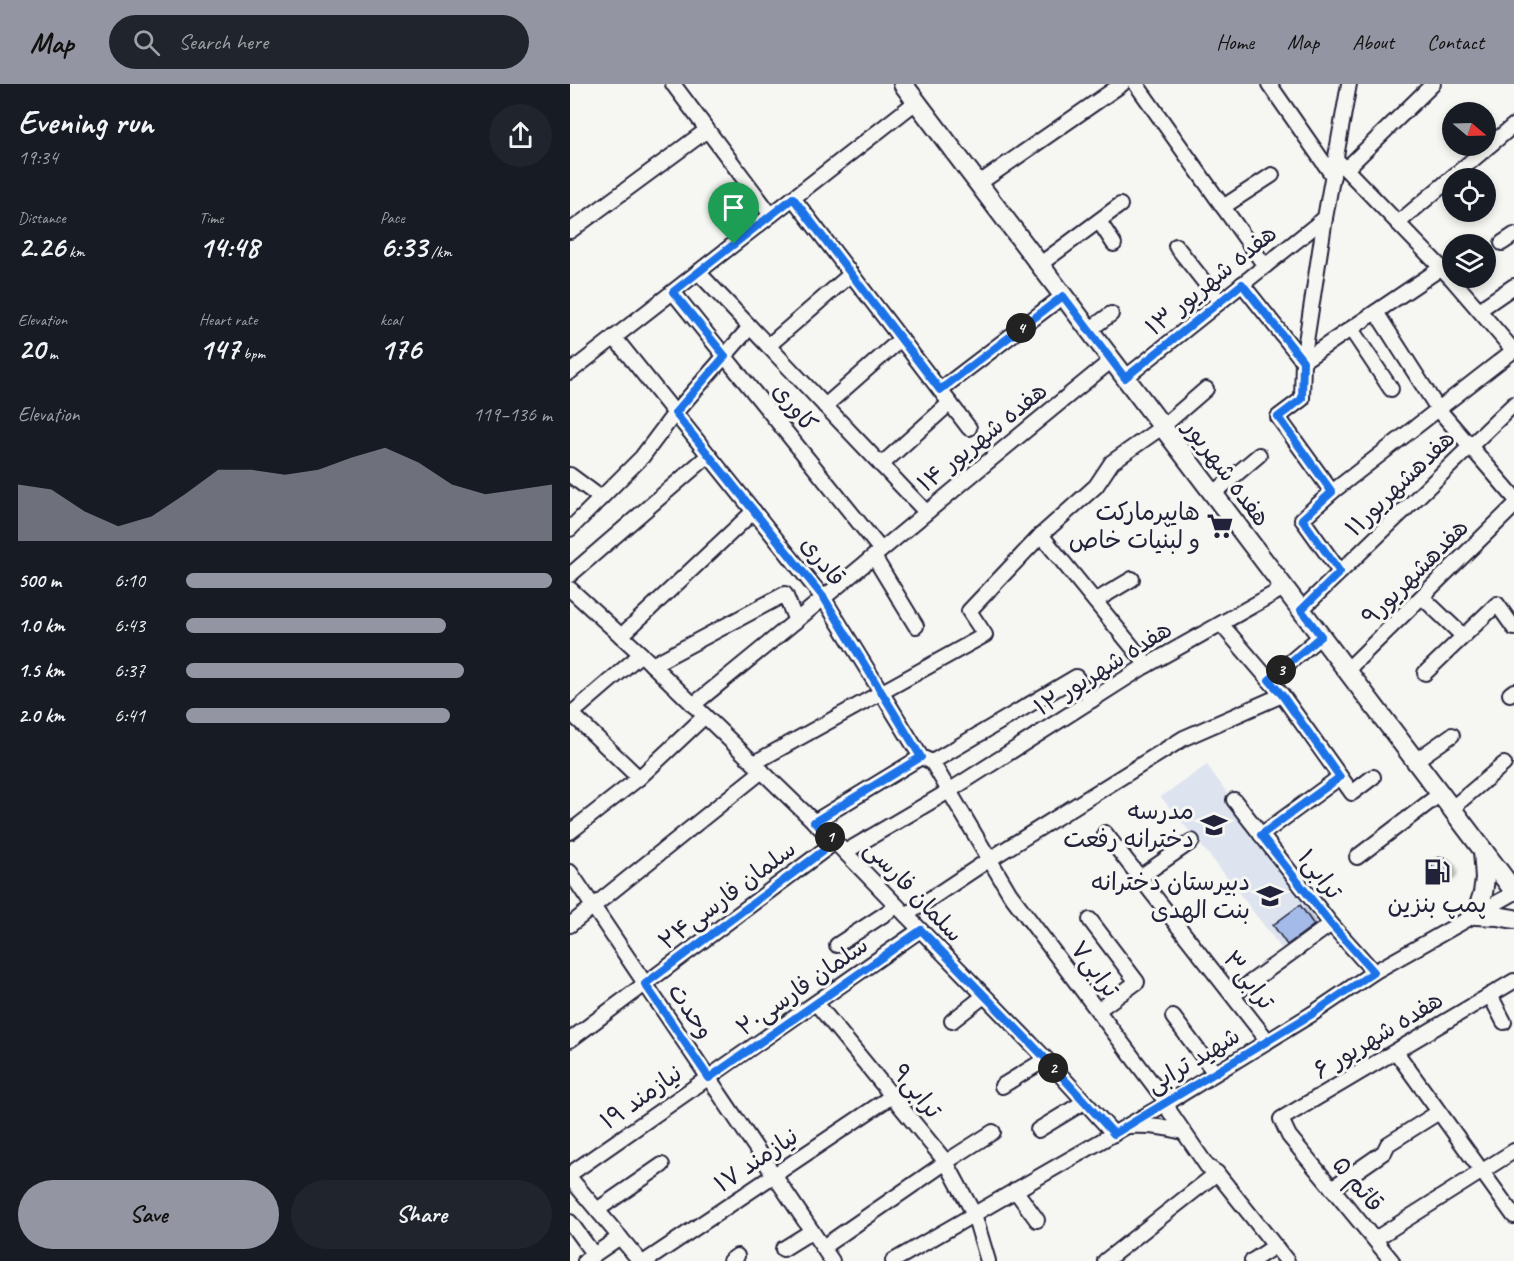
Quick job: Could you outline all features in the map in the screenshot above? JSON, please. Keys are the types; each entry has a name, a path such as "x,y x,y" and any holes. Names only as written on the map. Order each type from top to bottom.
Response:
{"main road":[{"name":"هفده شهریور","path":"903,84 1514,892"},
{"path":"1483,850 1484,893 1476,915 1514,919"}],"street":[{"path":"673,84 771,215"},
{"path":"978,184 1122,84"},
{"path":"1136,84 1265,266"},
{"path":"1269,84 1333,176"},
{"path":"1340,572 1302,519 1332,492 1514,351 1441,268 1341,164 1349,84"},
{"path":"1332,492 1278,417 1302,399 1303,361 1333,176 1341,164 1433,84"},
{"path":"570,372 916,102"},
{"path":"1398,223 1514,125"},
{"path":"570,231 707,130"},
{"path":"1223,207 1272,175"},
{"path":"793,198 969,428"},
{"path":"1040,265 1120,205"},
{"name":"هفده شهریور ۱۳","path":"1125,378 1325,218"},
{"path":"1099,221 1114,243"},
{"path":"1176,246 1220,302"},
{"path":"1303,361 1441,268"},
{"path":"698,272 926,512"},
{"path":"768,346 850,273"},
{"path":"1242,284 1303,361"},
{"path":"1479,310 1514,286"},
{"name":"کاوری","path":"673,292 877,554 916,626"},
{"path":"940,390 1063,296"},
{"path":"1376,312 1438,409 1514,497"},
{"path":"1089,330 1111,314"},
{"path":"570,529 642,457 675,413 750,327"},
{"path":"1351,329 1391,389"},
{"name":"قادری","path":"614,337 824,598 882,692 949,791 990,859"},
{"path":"825,406 901,339"},
{"name":"هفده شهریور ۱۴","path":"693,705 1112,360"},
{"path":"570,925 758,767 882,692 985,635 969,611 1041,535 1096,486 1112,462 1162,427 1206,389"},
{"path":"881,465 950,403"},
{"name":"هفدهشهریور۱۱","path":"1301,610 1509,409"},
{"path":"570,575 709,455"},
{"path":"1213,494 1259,455"},
{"path":"570,475 601,498"},
{"name":"هفدهشهریور۹","path":"1347,670 1514,506"},
{"path":"621,636 754,511"},
{"path":"1041,535 1147,665"},
{"path":"1095,602 1132,579"},
{"name":"هفده شهریور ۱۲","path":"840,847 949,791 1147,665 1284,588"},
{"name":"سلمان فارسی","path":"572,593 641,654 840,847 1046,1059 1114,1134"},
{"path":"652,665 785,594 796,621"},
{"path":"1422,597 1463,636"},
{"path":"1425,673 1497,604 1514,628"},
{"path":"1221,624 1282,695 1352,793 1373,777"},
{"path":"1269,680 1321,636"},
{"path":"639,778 570,714 641,654"},
{"path":"814,822 1076,676 1092,700"},
{"path":"837,945 990,859 1184,738 1282,695"},
{"path":"570,832 639,778 705,716"},
{"path":"1415,761 1452,735"},
{"path":"1451,809 1504,764"},
{"path":"1261,835 1340,777"},
{"path":"1357,857 1440,794"},
{"name":"ترابی۱","path":"1234,800 1331,924 1374,972"},
{"name":"ترابی۳","path":"1106,833 1268,1041"},
{"path":"1140,877 1192,841"},
{"name":"سلمان فارسی۲۴","path":"570,1040 645,984 840,847"},
{"name":"ترابی۷","path":"990,859 1010,894 1167,1102"},
{"name":"وحدت","path":"570,872 832,1261"},
{"name":"شهید ترابی","path":"893,1261 1114,1134 1312,1014 1374,972 1514,892"},
{"path":"1090,920 1137,982 1098,1010"},
{"path":"1233,995 1331,924"},
{"name":"سلمان فارسی۲۰","path":"709,1078 921,930"},
{"name":"هفده شهریور ۶","path":"1288,1136 1281,1119 1514,981"},
{"path":"1490,995 1504,1022"},
{"path":"952,1021 984,996"},
{"name":"ترابی۹","path":"816,1004 946,1162 974,1214 988,1261"},
{"path":"1173,1017 1215,1073"},
{"path":"1396,1052 1514,1216"},
{"path":"1002,1086 1046,1059"},
{"name":"نیازمند ۱۹","path":"570,1176 709,1078"},
{"name":"نیازمند ۱۷","path":"646,1261 892,1096"},
{"path":"1038,1130 1084,1102"},
{"path":"1167,1102 1170,1112 1207,1166 1217,1173 1287,1261"},
{"path":"1167,1102 1176,1107 1214,1160 1217,1173"},
{"path":"1332,1188 1384,1152 1388,1144 1439,1112"},
{"path":"1127,1126 1165,1127 1183,1132"},
{"path":"823,1247 993,1132"},
{"name":"قائم ۵","path":"1288,1136 1392,1261"},
{"path":"1375,1239 1514,1151"},
{"path":"597,1210 662,1165"},
{"path":"1105,1261 1217,1173"},
{"path":"570,1176 640,1261"},
{"path":"1016,1190 1037,1220"},
{"path":"570,1222 590,1258 620,1237"},
{"path":"783,1249 812,1231"},
{"path":"1252,1261 1275,1246"}],"shaded area":[{"path":"1207,765 1230,797 1227,806 1235,810 1254,839 1320,925 1285,953 1219,867 1161,797"}],"building":[{"path":"1442,857 1449,860 1452,867 1449,874 1442,877 1435,874 1432,867 1435,860"},
{"path":"1300,905 1314,925 1287,945 1273,925"}],"place":[{"name":"هایپرمارکت و لبنیات خاص","path":"1220,526"},
{"name":"مدرسه دخترانه رفعت","path":"1214,825"},
{"name":"پمپ بنزین","path":"1437,872"},
{"name":"دبیرستان دخترانه بنت الهدی","path":"1270,896"}],"route":[{"path":"793,198 940,390 1063,296 1125,378 1242,284 1303,361 1302,399 1278,417 1332,492 1302,519 1340,572 1301,610 1321,636 1269,680 1340,777 1261,835 1331,924 1374,972 1312,1014 1114,1134 1046,1059 921,930 709,1078 645,984 835,842 814,822 921,757 824,598 675,413 725,356 673,292 734,244 793,198"}]}
